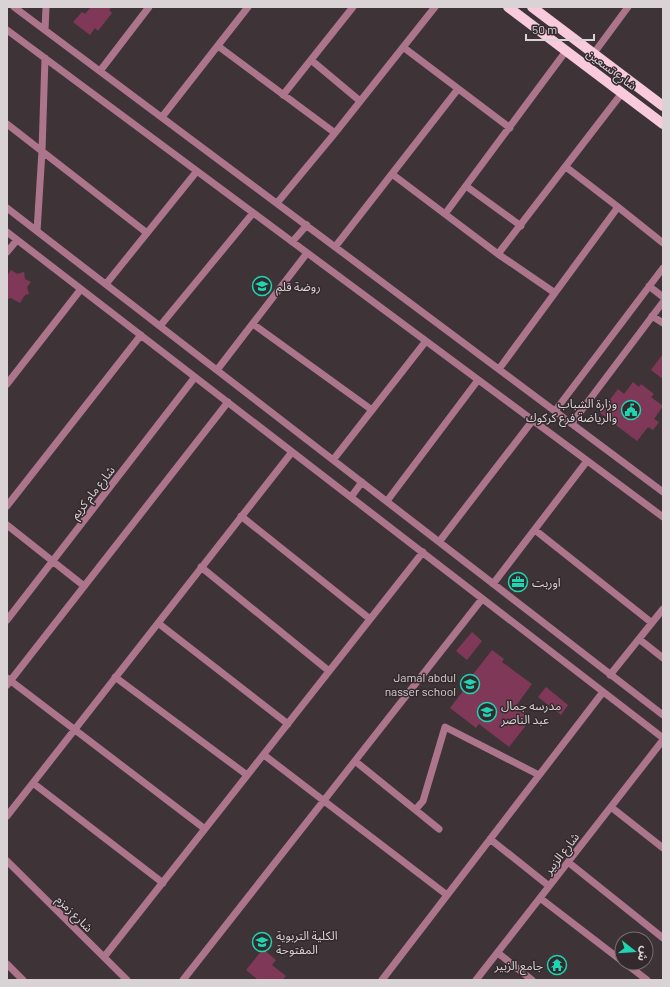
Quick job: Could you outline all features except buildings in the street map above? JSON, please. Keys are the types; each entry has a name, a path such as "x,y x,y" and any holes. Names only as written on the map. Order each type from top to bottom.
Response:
{"main road":[{"name":"شارع تسعين","path":"508,7 663,124"},
{"name":"شارع تسعين","path":"533,7 663,106"}],"street":[{"path":"14,7 277,202 663,492"},
{"path":"45,30 46,7"},
{"path":"100,71 149,7"},
{"path":"162,118 248,7"},
{"path":"283,95 352,7"},
{"path":"277,202 335,133 435,7"},
{"path":"594,53 628,7"},
{"path":"7,30 663,517"},
{"path":"218,46 335,133"},
{"path":"403,47 510,128"},
{"path":"446,214 566,51"},
{"path":"37,231 42,151 45,58"},
{"path":"311,60 360,100"},
{"path":"335,247 458,89"},
{"path":"498,254 622,93"},
{"path":"7,124 147,234"},
{"path":"566,167 663,243"},
{"path":"106,284 197,171"},
{"path":"392,174 498,254 555,293"},
{"path":"466,186 520,226"},
{"path":"499,369 618,207"},
{"path":"7,208 663,715"},
{"path":"160,326 253,212"},
{"path":"292,242 307,225"},
{"path":"7,232 663,739"},
{"path":"7,252 17,240"},
{"path":"217,370 308,253"},
{"path":"555,411 663,268"},
{"path":"649,286 663,296"},
{"path":"7,384 81,289"},
{"path":"572,423 663,302"},
{"path":"652,316 663,323"},
{"path":"253,324 372,410"},
{"path":"7,506 141,335"},
{"path":"333,460 426,341"},
{"name":"شارع مام كريم","path":"7,620 195,377"},
{"path":"387,501 478,380"},
{"path":"205,829 74,729 8,681 228,402"},
{"path":"439,542 533,420"},
{"path":"7,816 292,452"},
{"path":"493,584 587,461"},
{"path":"351,497 362,482"},
{"path":"241,516 370,619"},
{"path":"7,525 84,586"},
{"path":"535,530 652,623"},
{"path":"104,957 422,552"},
{"path":"201,567 330,671"},
{"path":"183,980 482,599"},
{"path":"610,674 663,609"},
{"path":"158,623 288,724"},
{"path":"639,639 663,658"},
{"path":"115,677 247,775"},
{"path":"382,980 604,692"},
{"path":"416,809 423,801 445,727 539,775"},
{"name":"شارع الزبير","path":"476,980 663,739"},
{"path":"264,755 447,895"},
{"path":"355,762 416,809 439,829"},
{"path":"32,783 163,882"},
{"path":"611,807 663,848"},
{"path":"490,839 549,886"},
{"name":"شارع زمزم","path":"7,861 127,980"},
{"path":"568,862 663,938"},
{"path":"540,898 614,955"},
{"path":"498,953 532,980"},
{"path":"7,964 23,980"},
{"path":"635,971 647,980"}],"place":[{"name":"روضة قلم","path":"262,286"},
{"name":"وزارة الشباب والرياضة فرع كركوك","path":"631,410"},
{"name":"اوربت","path":"518,582"},
{"name":"Jamal abdul nasser school","path":"470,684"},
{"name":"مدرسه جمال عبد الناصر","path":"487,712"},
{"name":"الكلية التربوية المفتوحة","path":"262,942"},
{"name":"جامع الزبير","path":"557,965"}]}
